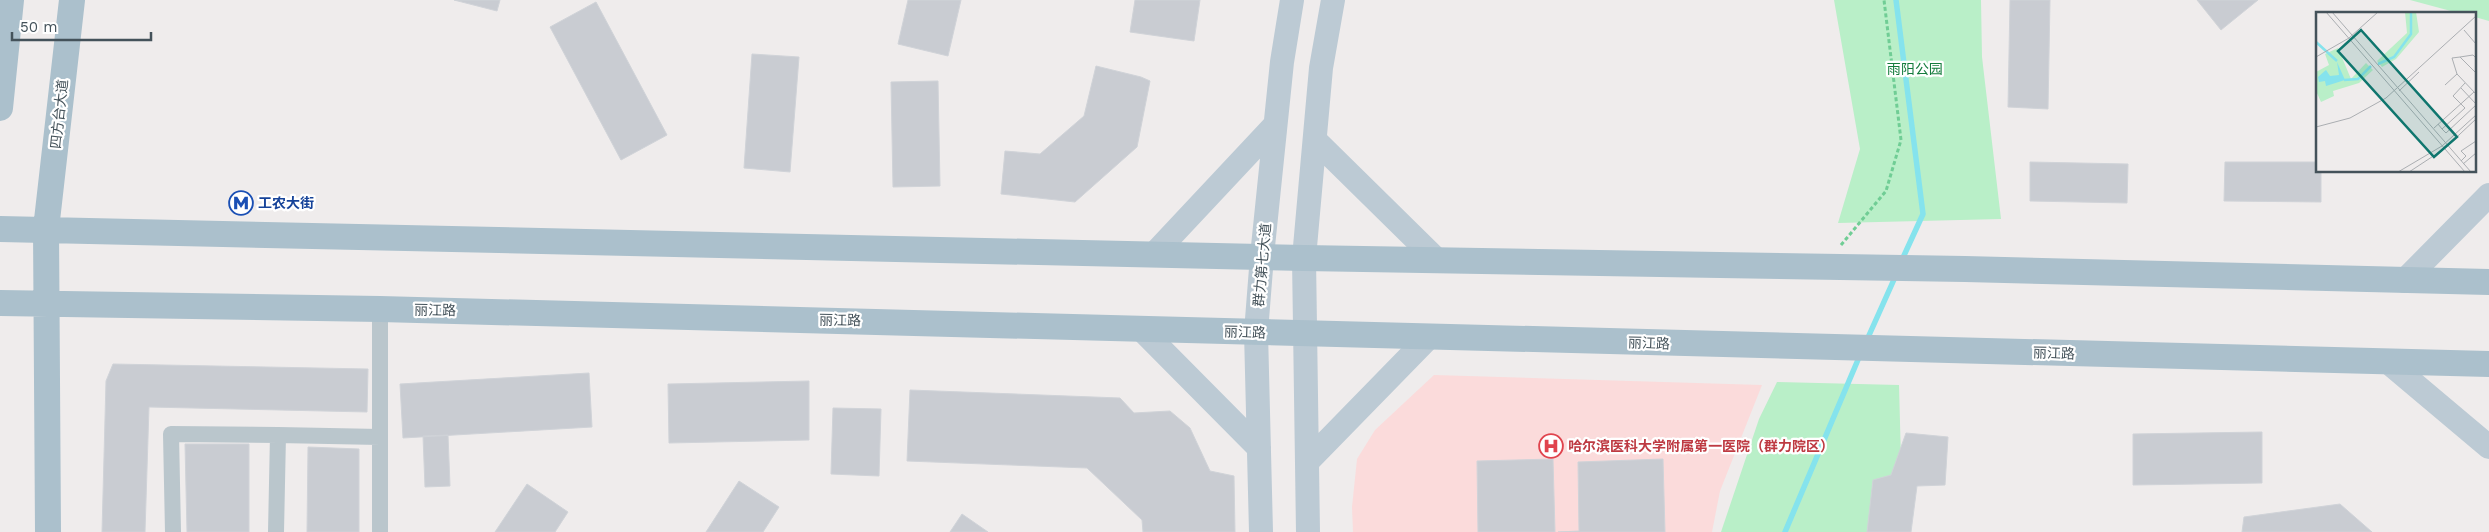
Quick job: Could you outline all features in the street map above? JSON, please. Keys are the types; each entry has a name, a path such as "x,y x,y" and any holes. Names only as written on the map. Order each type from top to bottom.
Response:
{"main road":[{"path":"0,108 11,0"},
{"name":"四方台大道","path":"46,229 72,0"},
{"name":"群力第七大道","path":"1261,532 1256,332 1276,125 1292,0"},
{"path":"1308,532 1304,258 1321,68 1333,0"},
{"path":"1155,253 1276,125"},
{"path":"1315,140 1436,259"},
{"path":"2404,281 2489,195"},
{"path":"0,229 1155,253 1304,258 1966,269 2489,282"},
{"path":"46,229 48,532"},
{"name":"丽江路","path":"0,303 46,302 380,309 2489,364"},
{"path":"1140,328 1259,448"},
{"path":"1307,462 1429,337"},
{"path":"2388,362 2489,447"}],"street":[{"path":"380,309 380,532"},
{"path":"173,532 171,434 380,437"},
{"path":"276,532 278,435"}],"path":[{"path":"1821,268 1886,191 1901,140 1884,0"}],"shaded area":[{"name":"哈尔滨医科大学附属第一医院（群力院区）","path":"1434,375 1762,385 1720,491 1712,532 1353,532 1352,507 1357,459 1375,430"}],"green space":[{"name":"雨阳公园","path":"1834,0 1981,0 1982,57 2001,219 1838,223 1860,149"},
{"path":"2410,0 2489,0 2489,21 2476,17 2476,12 2455,12"},
{"path":"1777,382 1899,385 1901,460 1893,532 1721,532 1759,419"}],"building":[{"path":"454,0 500,0 497,11"},
{"path":"908,0 961,0 948,56 898,44"},
{"path":"1135,0 1200,0 1194,41 1130,32"},
{"path":"2010,0 2050,0 2048,109 2008,107"},
{"path":"2197,0 2258,0 2221,30"},
{"path":"596,2 667,135 621,160 550,27"},
{"path":"752,54 799,57 790,172 744,168"},
{"path":"1096,66 1150,81 1137,147 1075,202 1001,194 1005,151 1040,154 1084,116"},
{"path":"938,81 940,186 893,187 891,82"},
{"path":"2030,162 2128,164 2127,203 2030,201"},
{"path":"2225,162 2316,162 2316,172 2321,172 2321,202 2224,201"},
{"path":"113,364 368,369 367,412 149,407 145,532 102,532 106,381"},
{"path":"589,373 592,427 403,438 400,384"},
{"path":"809,381 809,440 669,443 668,384"},
{"path":"910,390 1120,398 1134,413 1170,411 1190,428 1210,471 1234,476 1235,532 1143,532 1142,520 1087,468 907,461"},
{"path":"833,408 881,409 879,476 831,474"},
{"path":"2262,432 2262,483 2133,485 2133,434"},
{"path":"1906,433 1948,437 1945,485 1917,486 1911,532 1867,532 1873,480 1891,475"},
{"path":"448,435 450,486 425,487 423,436"},
{"path":"185,444 249,444 249,532 187,532"},
{"path":"308,447 359,449 359,532 307,532"},
{"path":"1553,459 1555,532 1478,532 1477,461"},
{"path":"1663,459 1665,532 1558,532 1579,531 1578,462"},
{"path":"739,481 779,507 763,532 706,532"},
{"path":"527,484 568,512 555,532 495,532"},
{"path":"2340,504 2372,532 2242,532 2244,517"},
{"path":"962,514 988,532 950,532"}],"waterway":[{"path":"1896,0 1923,214 1901,262"},
{"path":"1866,342 1896,275"},
{"path":"1785,532 1860,355"}],"place":[{"name":"工农大街","path":"241,203"},
{"name":"哈尔滨医科大学附属第一医院（群力院区）","path":"1551,446"}]}
